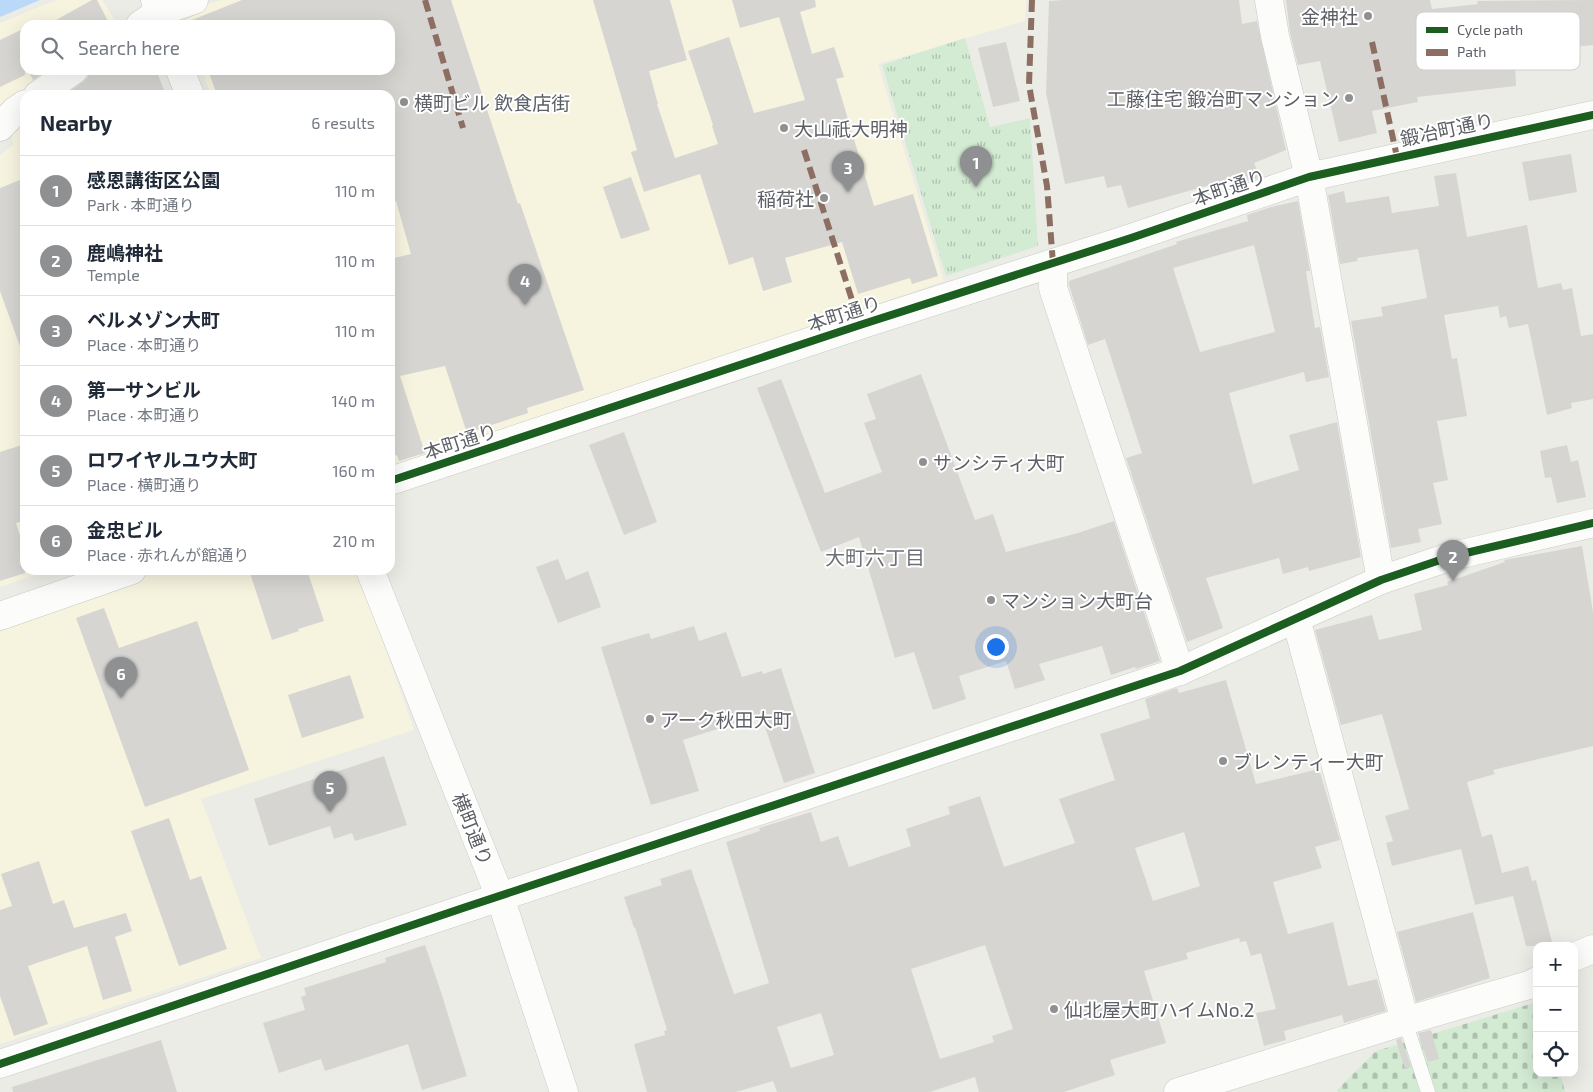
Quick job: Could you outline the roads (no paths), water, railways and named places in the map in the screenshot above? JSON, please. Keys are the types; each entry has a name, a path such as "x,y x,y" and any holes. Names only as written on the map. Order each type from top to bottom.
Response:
{"street":[{"path":"154,16 194,0"},
{"path":"1269,0 1275,36 1309,177 1381,580"},
{"path":"45,90 67,75"},
{"path":"182,75 188,90"},
{"path":"0,127 20,108"},
{"name":"鍛冶町通り","path":"1309,177 1593,115"},
{"name":"本町通り","path":"395,479 860,325 1053,264 1309,177"},
{"path":"1053,264 1053,288 1180,671"},
{"path":"0,1064 1180,671 1381,580 1449,557 1593,523"},
{"path":"0,616 118,575"},
{"name":"横町通り","path":"372,575 500,897 564,1092"},
{"path":"1296,619 1405,1021"},
{"path":"1578,955 1593,949"},
{"path":"1178,1092 1533,983"}],"lane":[{"path":"1405,1021 1428,1092"}],"water":[{"path":"0,0 40,0 0,17"}],"place":[{"name":"金神社","path":"1368,16"},
{"name":"工藤住宅 鍛冶町マンション","path":"1349,98"},
{"name":"横町ビル 飲食店街","path":"404,102"},
{"name":"大山祇大明神","path":"784,128"},
{"name":"感恩講街区公園","path":"976,187"},
{"name":"ベルメゾン大町","path":"848,192"},
{"name":"稲荷社","path":"824,198"},
{"name":"第一サンビル","path":"525,305"},
{"name":"サンシティ大町","path":"923,462"},
{"name":"鹿嶋神社","path":"1453,581"},
{"name":"マンション大町台","path":"991,600"},
{"name":"金忠ビル","path":"121,698"},
{"name":"アーク秋田大町","path":"650,719"},
{"name":"ブレンティー大町","path":"1223,761"},
{"name":"ロワイヤルユウ大町","path":"330,812"},
{"name":"仙北屋大町ハイムNo.2","path":"1054,1009"}],"district":[{"name":"大町六丁目","path":"875,557"}]}
